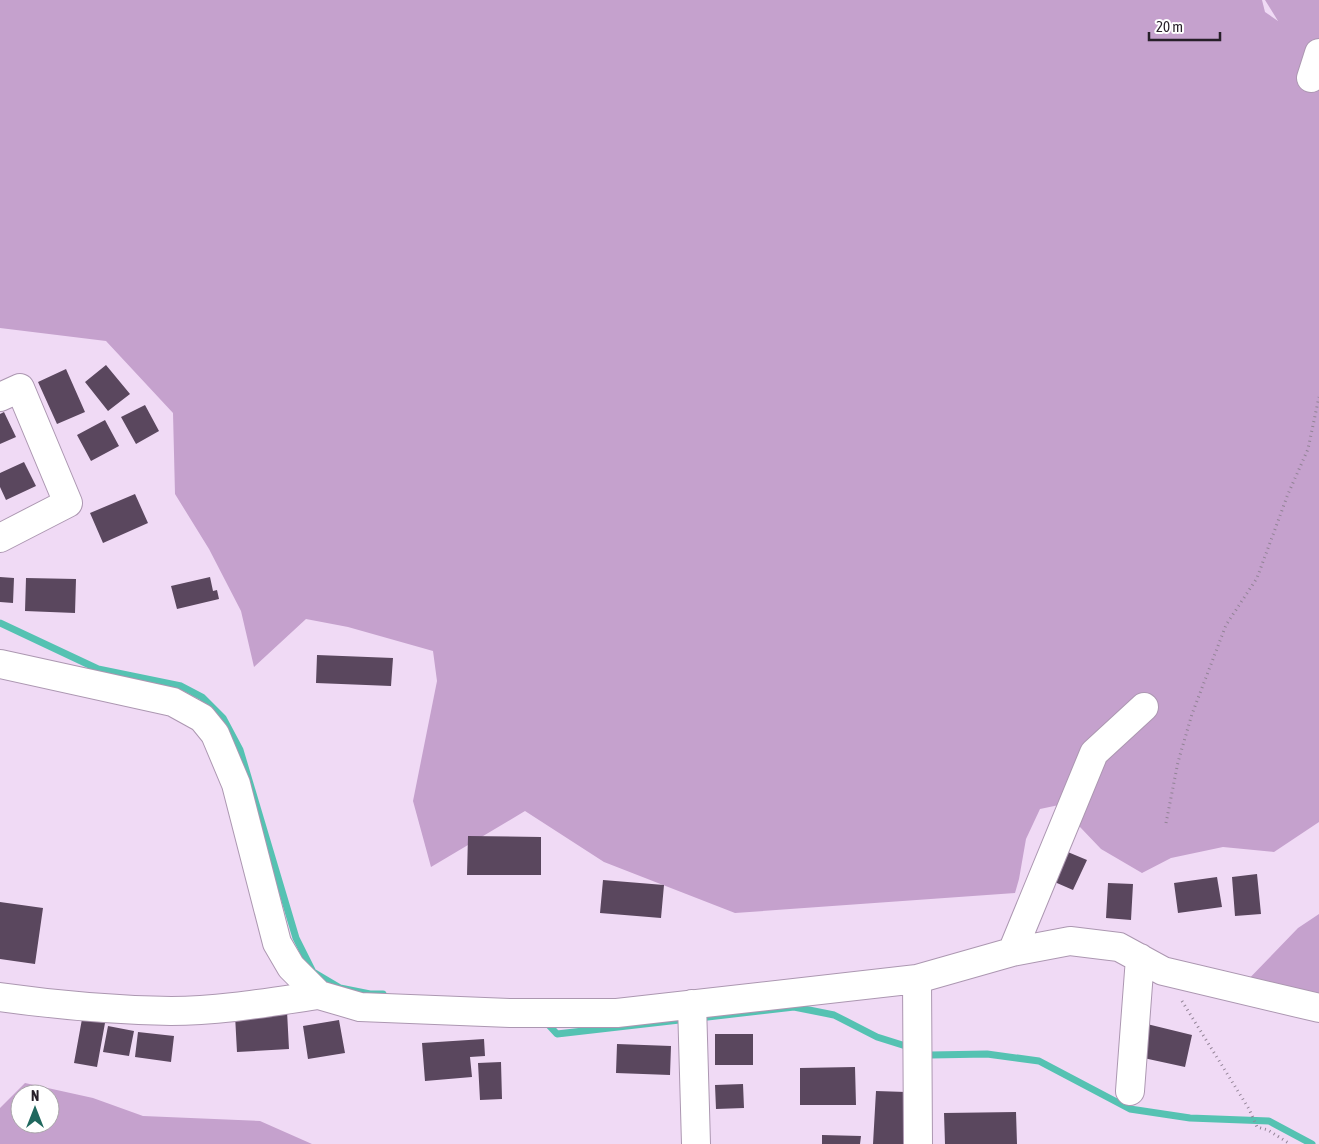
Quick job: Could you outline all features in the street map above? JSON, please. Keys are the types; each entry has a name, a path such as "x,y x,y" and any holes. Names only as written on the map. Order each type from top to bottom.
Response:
{"street":[{"path":"0,397 20,388 68,503 0,538"},
{"path":"0,664 173,702 202,718 216,734 236,784 277,943 291,968 319,995"},
{"path":"1012,952 1094,753 1144,707"},
{"path":"0,997 70,1006 173,1011 240,1006 319,995 360,1007 510,1013 617,1012 917,979 1012,952 1070,941 1119,946 1151,965 1319,1008"},
{"path":"1130,1091 1151,965"},
{"path":"917,979 918,1144"},
{"path":"692,1004 696,1144"}],"path":[{"path":"1166,823 1178,762 1192,714 1226,625 1257,578 1288,494 1308,449 1319,397"},
{"path":"1151,965 1250,1109 1257,1127 1268,1130 1285,1139 1290,1144"}],"shaded area":[{"path":"0,0 1262,0 1265,12 1278,21 1265,0 1319,0 1319,822 1274,852 1223,847 1171,858 1142,873 1101,849 1059,805 1040,809 1026,839 1015,893 735,913 604,862 525,811 431,867 413,801 437,681 433,651 348,627 306,619 254,667 241,611 209,549 175,494 173,413 106,341 0,328"},
{"path":"1319,914 1319,1008 1239,989 1298,928"},
{"path":"60,1091 93,1098 143,1116 260,1121 312,1144 0,1144 0,1108 10,1098 10,1134 60,1134"}],"building":[{"path":"106,365 130,394 108,411 85,382"},
{"path":"66,369 85,412 57,424 38,382"},
{"path":"145,405 159,431 136,444 121,417"},
{"path":"4,412 16,437 0,444 0,414"},
{"path":"105,420 119,446 91,461 77,435"},
{"path":"24,462 36,486 6,500 0,487 0,473"},
{"path":"135,494 148,523 103,543 90,513"},
{"path":"0,577 14,578 13,603 0,602"},
{"path":"210,577 213,591 217,590 219,599 177,609 171,586"},
{"path":"26,578 76,579 75,613 25,611"},
{"path":"317,655 393,658 391,686 316,683"},
{"path":"468,836 541,837 541,875 467,875"},
{"path":"1063,850 1087,860 1073,890 1050,880"},
{"path":"1257,874 1261,914 1235,916 1232,877"},
{"path":"1217,877 1222,907 1178,913 1174,883"},
{"path":"603,880 664,885 661,918 600,913"},
{"path":"1108,883 1133,884 1131,920 1106,918"},
{"path":"0,902 43,908 35,964 0,959"},
{"path":"287,1011 289,1049 237,1052 235,1015"},
{"path":"82,1019 105,1023 97,1067 74,1063"},
{"path":"339,1020 345,1053 308,1059 303,1026"},
{"path":"1147,1024 1192,1035 1185,1067 1139,1057"},
{"path":"108,1026 134,1031 129,1056 103,1052"},
{"path":"138,1032 174,1036 171,1062 135,1057"},
{"path":"715,1034 753,1034 753,1065 715,1065"},
{"path":"484,1039 485,1056 470,1057 472,1077 425,1081 422,1043"},
{"path":"617,1044 671,1046 670,1075 616,1073"},
{"path":"501,1062 502,1099 480,1100 478,1063"},
{"path":"855,1067 856,1105 800,1105 800,1068"},
{"path":"743,1084 744,1108 716,1109 715,1085"},
{"path":"876,1091 906,1092 903,1144 873,1144"},
{"path":"1016,1112 1017,1144 945,1144 944,1113"},
{"path":"822,1135 861,1136 860,1144 822,1144"}],"waterway":[{"path":"0,623 98,669 181,686 202,697 223,718 240,750 296,938 313,972 340,988 370,994 383,994"},
{"path":"699,1018 794,1007 834,1015 877,1037 912,1048"},
{"path":"545,1021 557,1034 688,1019"},
{"path":"922,1052 931,1055 987,1054 1039,1061 1130,1109 1190,1118 1269,1121 1312,1144"}]}
